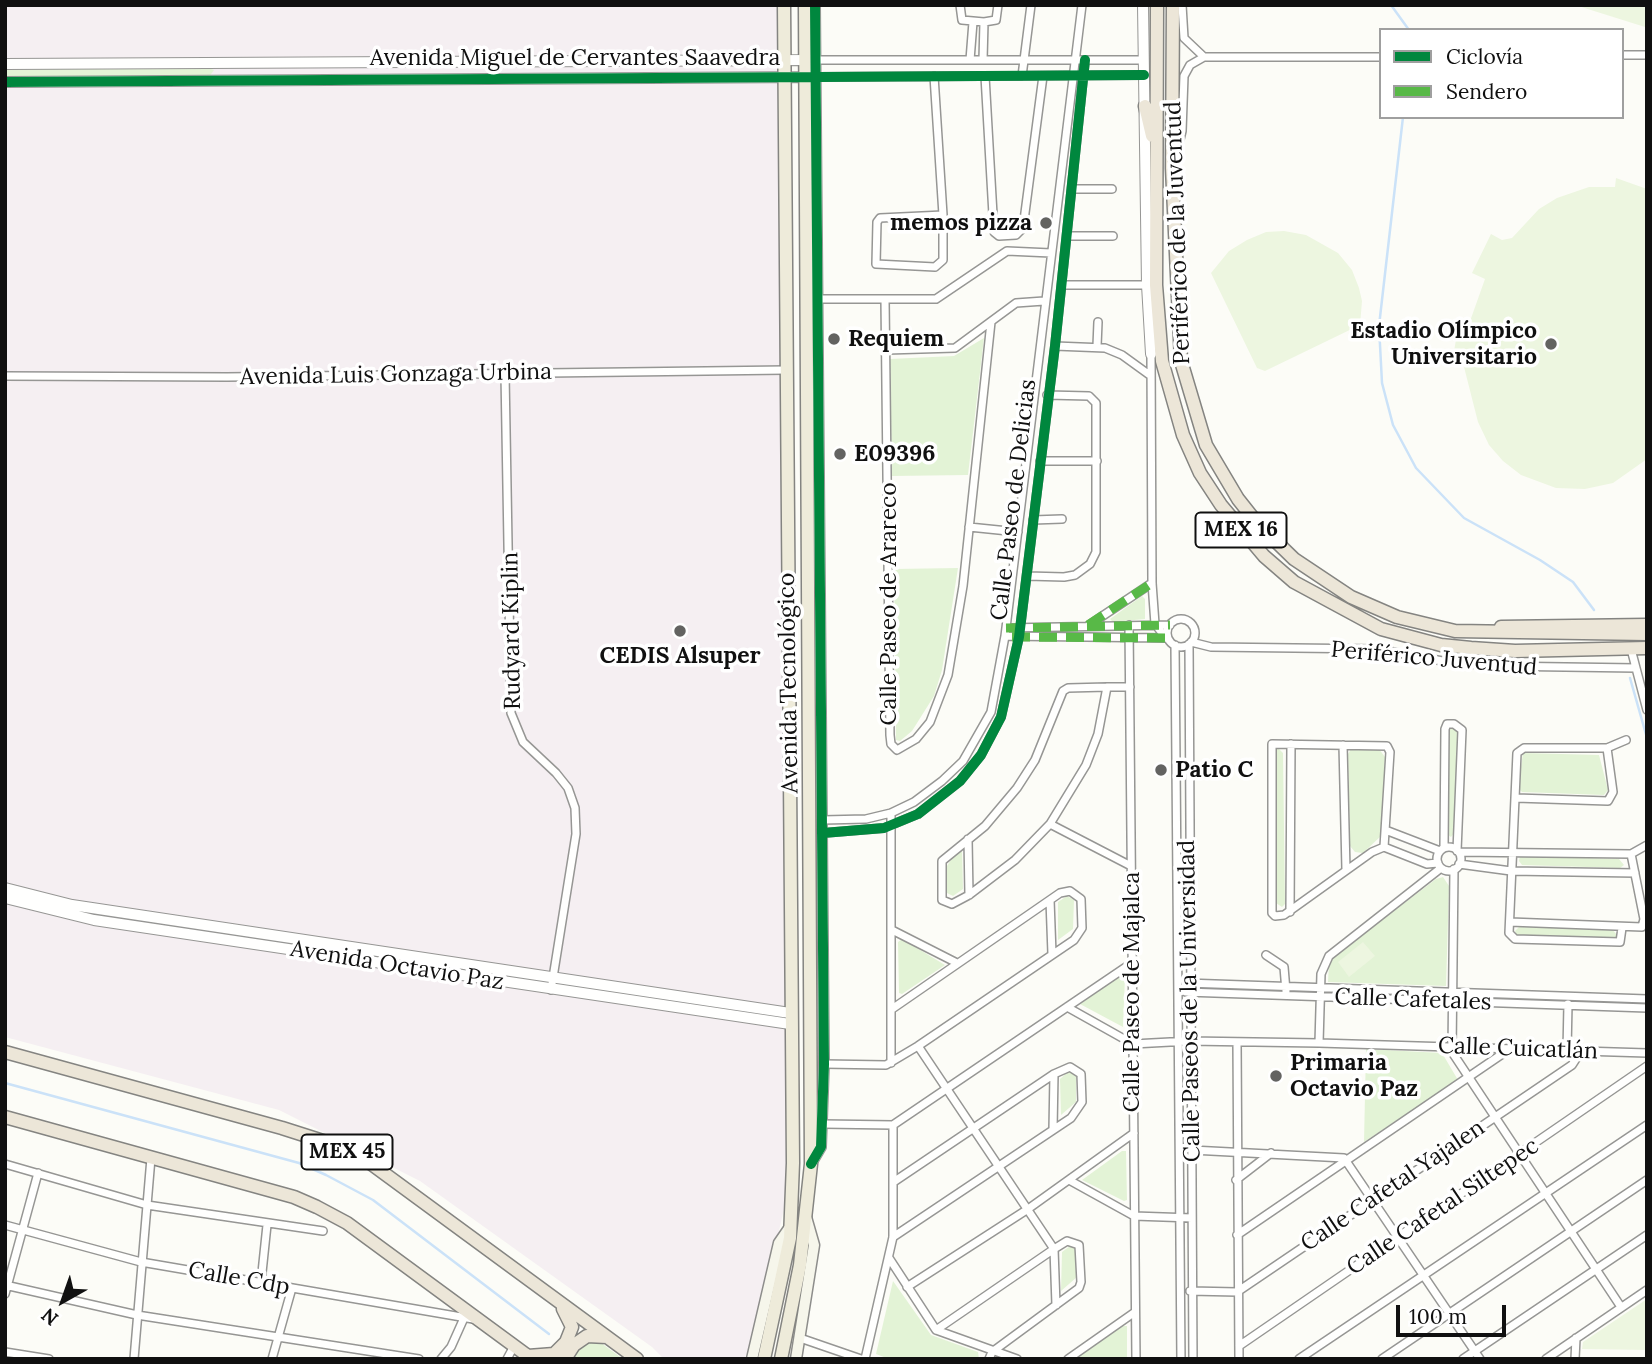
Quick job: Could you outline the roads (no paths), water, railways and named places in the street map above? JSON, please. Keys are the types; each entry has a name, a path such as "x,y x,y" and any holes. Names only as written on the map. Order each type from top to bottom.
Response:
{"highway":[{"name":"Periférico de la Juventud","path":"1157,5 1157,311 1162,361 1172,402 1200,473 1244,533 1294,582 1381,629 1441,645 1515,651 1647,648"},
{"name":"Periférico de la Juventud","path":"1173,5 1172,168 1181,361 1206,444 1238,499 1257,523 1294,559 1351,597 1423,625 1480,632"},
{"path":"1145,106 1157,155"},
{"path":"1152,355 1157,311"},
{"name":"MEX 16","path":"1480,632 1523,624 1647,625"},
{"path":"1480,632 1647,634"},
{"name":"MEX 45","path":"5,1052 329,1143 366,1160 637,1359"},
{"name":"MEX 45","path":"5,1117 317,1207 347,1223 470,1319 530,1357"},
{"path":"530,1357 554,1354 569,1337 570,1318 557,1301"},
{"path":"565,1359 574,1345 587,1336 607,1337"}],"main road":[{"name":"Avenida Tecnológico","path":"765,1359 782,1282 790,1227 793,1163 784,5"},
{"name":"Avenida Tecnológico","path":"781,1359 806,1217 811,1164 808,487 811,77 806,5"},
{"path":"787,488 808,487"},
{"path":"796,1359 814,1245 806,1217"},
{"path":"752,1359 779,1243 790,1227"}],"street":[{"path":"810,60 815,5"},
{"path":"960,5 961,19 973,22 996,20 998,5"},
{"path":"1022,76 1031,5"},
{"name":"Calle Paseo de Delicias","path":"823,820 866,819 891,813 942,781 973,746 990,712 1006,632 1044,301 1082,5"},
{"path":"1006,632 1020,628 1088,625 1155,624 1170,625 1181,619 1190,622 1195,630 1190,643 1175,645 1155,624 1152,583 1152,355 1147,285 1143,5"},
{"path":"1182,5 1184,38 1204,57"},
{"path":"970,60 973,22"},
{"path":"983,60 984,22"},
{"path":"1624,55 1647,55"},
{"path":"1172,168 1181,138 1184,76 1190,65 1204,57 1379,57"},
{"name":"Avenida Miguel de Cervantes Saavedra","path":"5,64 784,59 1144,60"},
{"path":"751,60 751,77"},
{"path":"886,60 887,76"},
{"name":"Calle Paseo de Delicias","path":"823,833 862,832 891,826 918,814 942,797 960,782 981,755 1007,699 1027,576 1062,285 1085,60"},
{"path":"524,62 524,79"},
{"name":"Avenida Miguel de Cervantes Saavedra","path":"5,82 1144,75"},
{"path":"934,76 943,215 944,257 939,265 876,264 877,222 880,218 943,215"},
{"path":"985,76 994,232 999,236 1018,234 1023,228 1043,76"},
{"path":"811,77 817,299 824,1064 821,1147 811,1164"},
{"path":"1072,189 1112,189"},
{"path":"1067,236 1113,236"},
{"path":"817,299 936,299 1007,251 1051,253"},
{"path":"1062,285 1147,285"},
{"name":"Calle Paseo de Arareco","path":"885,299 890,735 894,749 901,749 916,739 930,722 948,675 969,527 991,322"},
{"path":"887,350 955,348 1016,303 1044,301"},
{"path":"1097,346 1098,321"},
{"path":"1055,346 1097,346 1122,355 1151,376"},
{"name":"Avenida Luis Gonzaga Urbina","path":"5,376 237,377 786,370"},
{"name":"Rudyard Kiplin","path":"505,374 511,713 523,742 568,788 575,808 576,835 551,990"},
{"path":"1027,576 1075,575 1094,560 1097,461 1095,399 1084,395 1047,395"},
{"path":"1040,461 1097,461"},
{"path":"1032,520 1062,519"},
{"path":"969,527 1018,532"},
{"path":"1088,625 1152,583"},
{"name":"Calle Paseo de Majalca","path":"1129,625 1136,1359"},
{"path":"1167,638 1170,625"},
{"path":"1006,632 1019,637 1167,638"},
{"name":"Periférico Juventud","path":"1190,643 1211,647 1377,649 1448,662 1494,666 1636,668"},
{"name":"Calle Paseos de la Universidad","path":"1190,643 1188,843 1193,1359"},
{"name":"Calle Paseos de la Universidad","path":"1175,645 1181,1359"},
{"path":"1631,649 1647,710"},
{"path":"1107,687 1098,734 1086,765 1050,824 1015,860 969,895 953,904 946,902 940,895 942,861 1000,810 1035,760 1063,691 1068,688 1107,687 1130,687"},
{"path":"1176,701 1188,701"},
{"path":"1319,1043 1322,969 1332,953 1440,865 1445,729 1447,724 1454,724 1462,730 1450,1046 1467,1079 1621,1307"},
{"path":"1622,928 1620,942 1515,939 1510,935 1511,853 1516,798 1516,756 1521,749 1607,748 1626,740"},
{"path":"1272,744 1291,744 1387,746 1390,752 1388,831 1384,847 1346,870 1281,917 1275,916 1272,744"},
{"path":"1290,912 1291,744"},
{"path":"1343,745 1346,870"},
{"path":"1516,798 1608,801 1613,792 1607,748"},
{"path":"891,813 891,1063"},
{"path":"1050,824 1131,866"},
{"path":"1388,831 1442,849 1458,851 1631,854 1647,845"},
{"path":"968,839 969,895"},
{"path":"1177,844 1188,843"},
{"path":"1384,847 1427,864 1511,871 1635,873"},
{"path":"1510,922 1640,928 1644,922 1631,854"},
{"name":"Avenida Octavio Paz","path":"5,888 72,905 553,978 790,1018"},
{"path":"824,1064 881,1066 891,1063 918,1046 1079,936 1083,919 1081,899 1074,892 1066,890 892,1009"},
{"name":"Avenida Octavio Paz","path":"5,898 94,920 551,990 790,1018"},
{"path":"1050,900 1052,954"},
{"path":"892,930 957,963"},
{"path":"1266,955 1284,967 1286,995"},
{"path":"823,1124 893,1125 1132,963"},
{"name":"Calle Cafetales","path":"1189,988 1286,986 1647,999"},
{"name":"Calle Cafetales","path":"1179,987 1322,997 1647,1008"},
{"path":"1567,1051 1568,996"},
{"path":"1067,1007 1133,1044"},
{"name":"Calle Cuicatlán","path":"1133,1044 1189,1041 1319,1043 1647,1053"},
{"path":"1237,1042 1239,1359"},
{"path":"918,1046 1054,1249 1056,1305"},
{"path":"1237,1235 1511,1048"},
{"name":"Calle Cafetal Yajalen","path":"1237,1292 1572,1065 1581,1051"},
{"name":"Calle Cafetal Siltepec","path":"1238,1346 1520,1156 1647,1066"},
{"path":"893,1237 1078,1111 1083,1090 1081,1074 1067,1068 1054,1074 895,1181"},
{"path":"1053,1130 1054,1074"},
{"path":"800,1338 863,1359 893,1237 893,1125"},
{"path":"1299,1359 1647,1125"},
{"path":"907,1287 1028,1209 1134,1133"},
{"path":"1192,1150 1338,1156 1346,1160 1480,1359"},
{"path":"1236,1180 1271,1153"},
{"path":"134,1359 152,1158"},
{"path":"5,1164 147,1205 267,1225 323,1231"},
{"path":"38,1173 6,1288 137,1315 279,1335 419,1359"},
{"path":"1069,1180 1134,1216 1192,1218"},
{"path":"1382,1359 1569,1230 1647,1180"},
{"name":"Calle Cdp","path":"5,1225 141,1262 470,1319"},
{"path":"261,1282 267,1225"},
{"path":"1463,1359 1647,1235"},
{"path":"936,1330 1054,1249 1070,1241 1081,1249 1079,1288 990,1355"},
{"path":"889,1258 936,1330 990,1355 1017,1359"},
{"path":"272,1359 292,1288"},
{"path":"1181,1290 1237,1292"},
{"path":"1546,1359 1647,1290"},
{"path":"1068,1359 1135,1312"},
{"path":"441,1359 470,1319"},
{"path":"1575,1359 1577,1338"},
{"path":"506,1359 514,1346"},
{"path":"5,1352 49,1359"}],"waterway":[{"path":"1391,5 1408,28"},
{"path":"1403,119 1379,326 1382,383 1393,425 1416,468 1464,518 1540,560 1573,582 1594,610"},
{"path":"1630,678 1647,738"},
{"path":"5,1083 299,1163 326,1175 373,1200 549,1334"}],"place":[{"name":"memos pizza","path":"1046,223"},
{"name":"Requiem","path":"834,339"},
{"name":"Estadio Olímpico Universitario","path":"1551,344"},
{"name":"E09396","path":"840,454"},
{"name":"CEDIS Alsuper","path":"680,631"},
{"name":"Patio C","path":"1161,770"},
{"name":"Primaria Octavio Paz","path":"1276,1076"}]}
